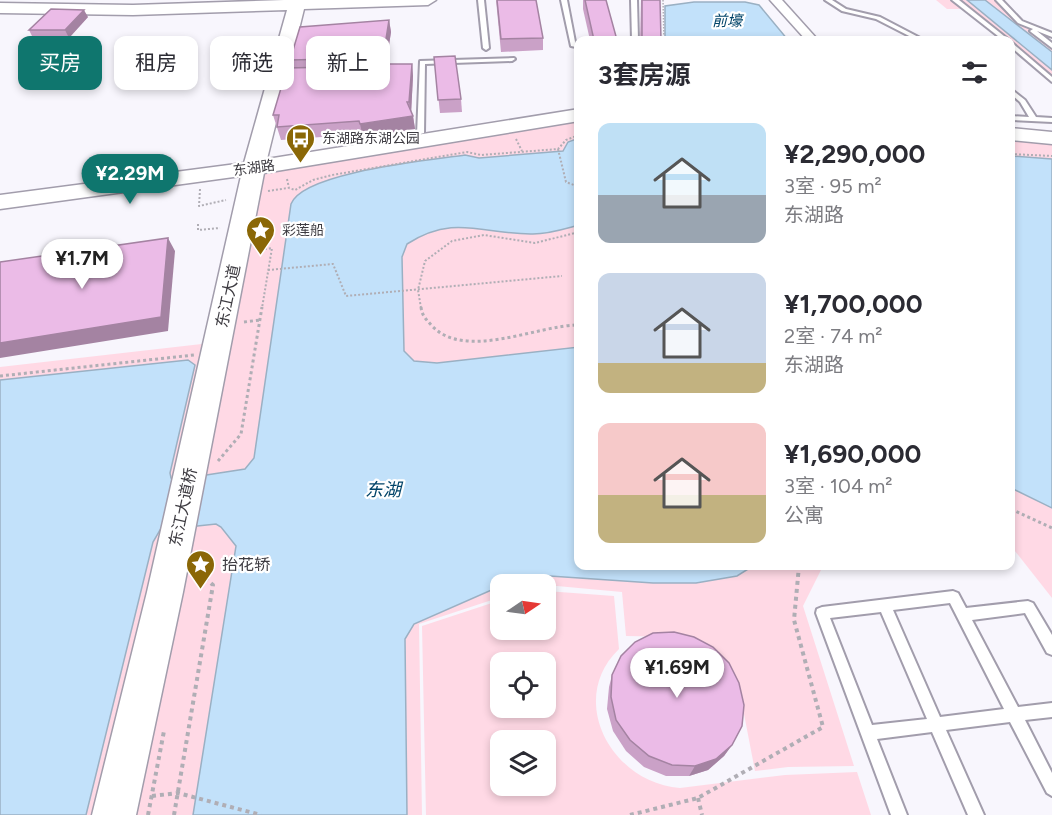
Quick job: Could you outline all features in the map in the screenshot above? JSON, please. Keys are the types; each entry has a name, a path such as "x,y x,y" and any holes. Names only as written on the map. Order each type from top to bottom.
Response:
{"street":[{"path":"0,8 134,10 297,2 428,0"},
{"path":"776,0 809,36"},
{"name":"东江大道","path":"199,433 255,164 283,77 297,2"},
{"name":"东湖路","path":"0,202 255,164 420,133 574,109"},
{"name":"东湖路","path":"0,193 255,164 285,163 574,115"},
{"path":"1015,126 1052,130"},
{"path":"1015,134 1052,138"},
{"name":"东江大道桥","path":"182,575 199,433"},
{"path":"114,815 182,575"}],"lane":[{"path":"481,0 486,48"},
{"path":"564,0 573,46"},
{"path":"634,0 635,36"},
{"path":"828,0 844,10 879,18 913,36"},
{"path":"955,0 1001,36"},
{"path":"999,0 1020,22 1052,46"},
{"path":"1020,22 1052,35"},
{"path":"1015,48 1052,80"},
{"path":"420,133 423,62 512,59"},
{"path":"1015,94 1023,101 1034,119"},
{"path":"1015,118 1052,120"},
{"path":"899,815 822,613 953,597 1052,788"},
{"path":"884,605 976,815"},
{"path":"962,615 1028,607 1052,648"},
{"path":"868,734 1052,710"}],"path":[{"path":"663,0 664,36"},
{"path":"285,163 289,188 295,190 314,180 332,175 467,152 481,154 558,149 574,137"},
{"path":"558,149 566,182 574,185"},
{"path":"1015,154 1052,156"},
{"path":"200,190 209,189"},
{"path":"198,224 198,230 272,248 241,434 215,464"},
{"path":"574,233 536,243 484,234 452,241 425,261 418,290 422,315 440,334 470,342 513,337 560,325 574,325"},
{"path":"268,270 333,264 346,296 562,276"},
{"path":"0,376 199,353"},
{"path":"1015,512 1052,528"},
{"path":"630,815 698,798 823,727 794,620 799,570"},
{"path":"174,815 213,585 182,575"},
{"path":"152,795 178,793 261,815"},
{"path":"698,798 702,815"}],"shaded area":[{"path":"936,0 1001,0 1022,22 1052,45 1052,81 1015,49 1015,36 999,36 964,9 947,9"},
{"name":"东湖","path":"574,118 574,570 821,570 803,606 854,766 788,767 755,771 739,688 678,637 626,636 622,592 556,586 556,574 490,574 490,601 419,624 422,815 0,815 0,367 228,341 264,172"},
{"path":"1015,140 1052,144 1052,598 1015,551"},
{"path":"556,592 614,596 619,649 604,669 597,692 597,714 604,736 617,755 634,771 656,783 680,788 785,775 857,772 871,815 426,815 422,626 490,604 490,640 556,640"}],"water":[{"path":"967,0 985,0 1052,52 1052,70 1015,40 1015,36 1011,36"},
{"name":"前壕","path":"694,2 745,2 759,5 785,36 665,36 665,6"},
{"name":"东湖","path":"574,140 574,226 533,234 455,227 424,235 407,244 402,257 404,351 414,361 437,363 574,348 574,570 747,570 737,576 696,583 653,583 556,576 556,574 490,574 490,591 414,624 405,639 407,815 193,815 236,546 216,524 160,530 153,542 86,815 0,815 0,380 188,360 195,365 170,473 171,478 174,480 245,469 254,458 291,204 301,193 318,184 342,176 398,164 465,155 479,158 563,151 568,142"},
{"path":"1015,156 1052,159 1052,508 1015,490"}],"building":[{"path":"497,0 536,0 543,38 501,39"},
{"path":"585,0 606,0 616,36 593,36"},
{"path":"642,0 660,0 661,36 642,36"},
{"path":"51,9 84,10 65,30 29,30"},
{"path":"389,20 386,36 306,36 306,60 294,60 294,47 300,27"},
{"path":"455,56 461,99 438,100 434,57"},
{"path":"390,64 412,64 409,102 407,102 413,116 360,124 359,121 277,127 279,115 273,115 280,90 294,90 294,68 306,68 306,90 390,90"},
{"path":"168,238 161,317 0,343 0,262"},
{"path":"674,632 694,637 713,647 729,663 739,683 744,705 742,726 732,745 716,759 695,766 672,765 649,756 630,740 616,720 611,697 612,675 621,656 635,642 653,633"}],"place":[{"name":"东湖路东湖公园","path":"301,164"},
{"name":"彩莲船","path":"261,256"},
{"name":"抬花轿","path":"201,590"}]}
